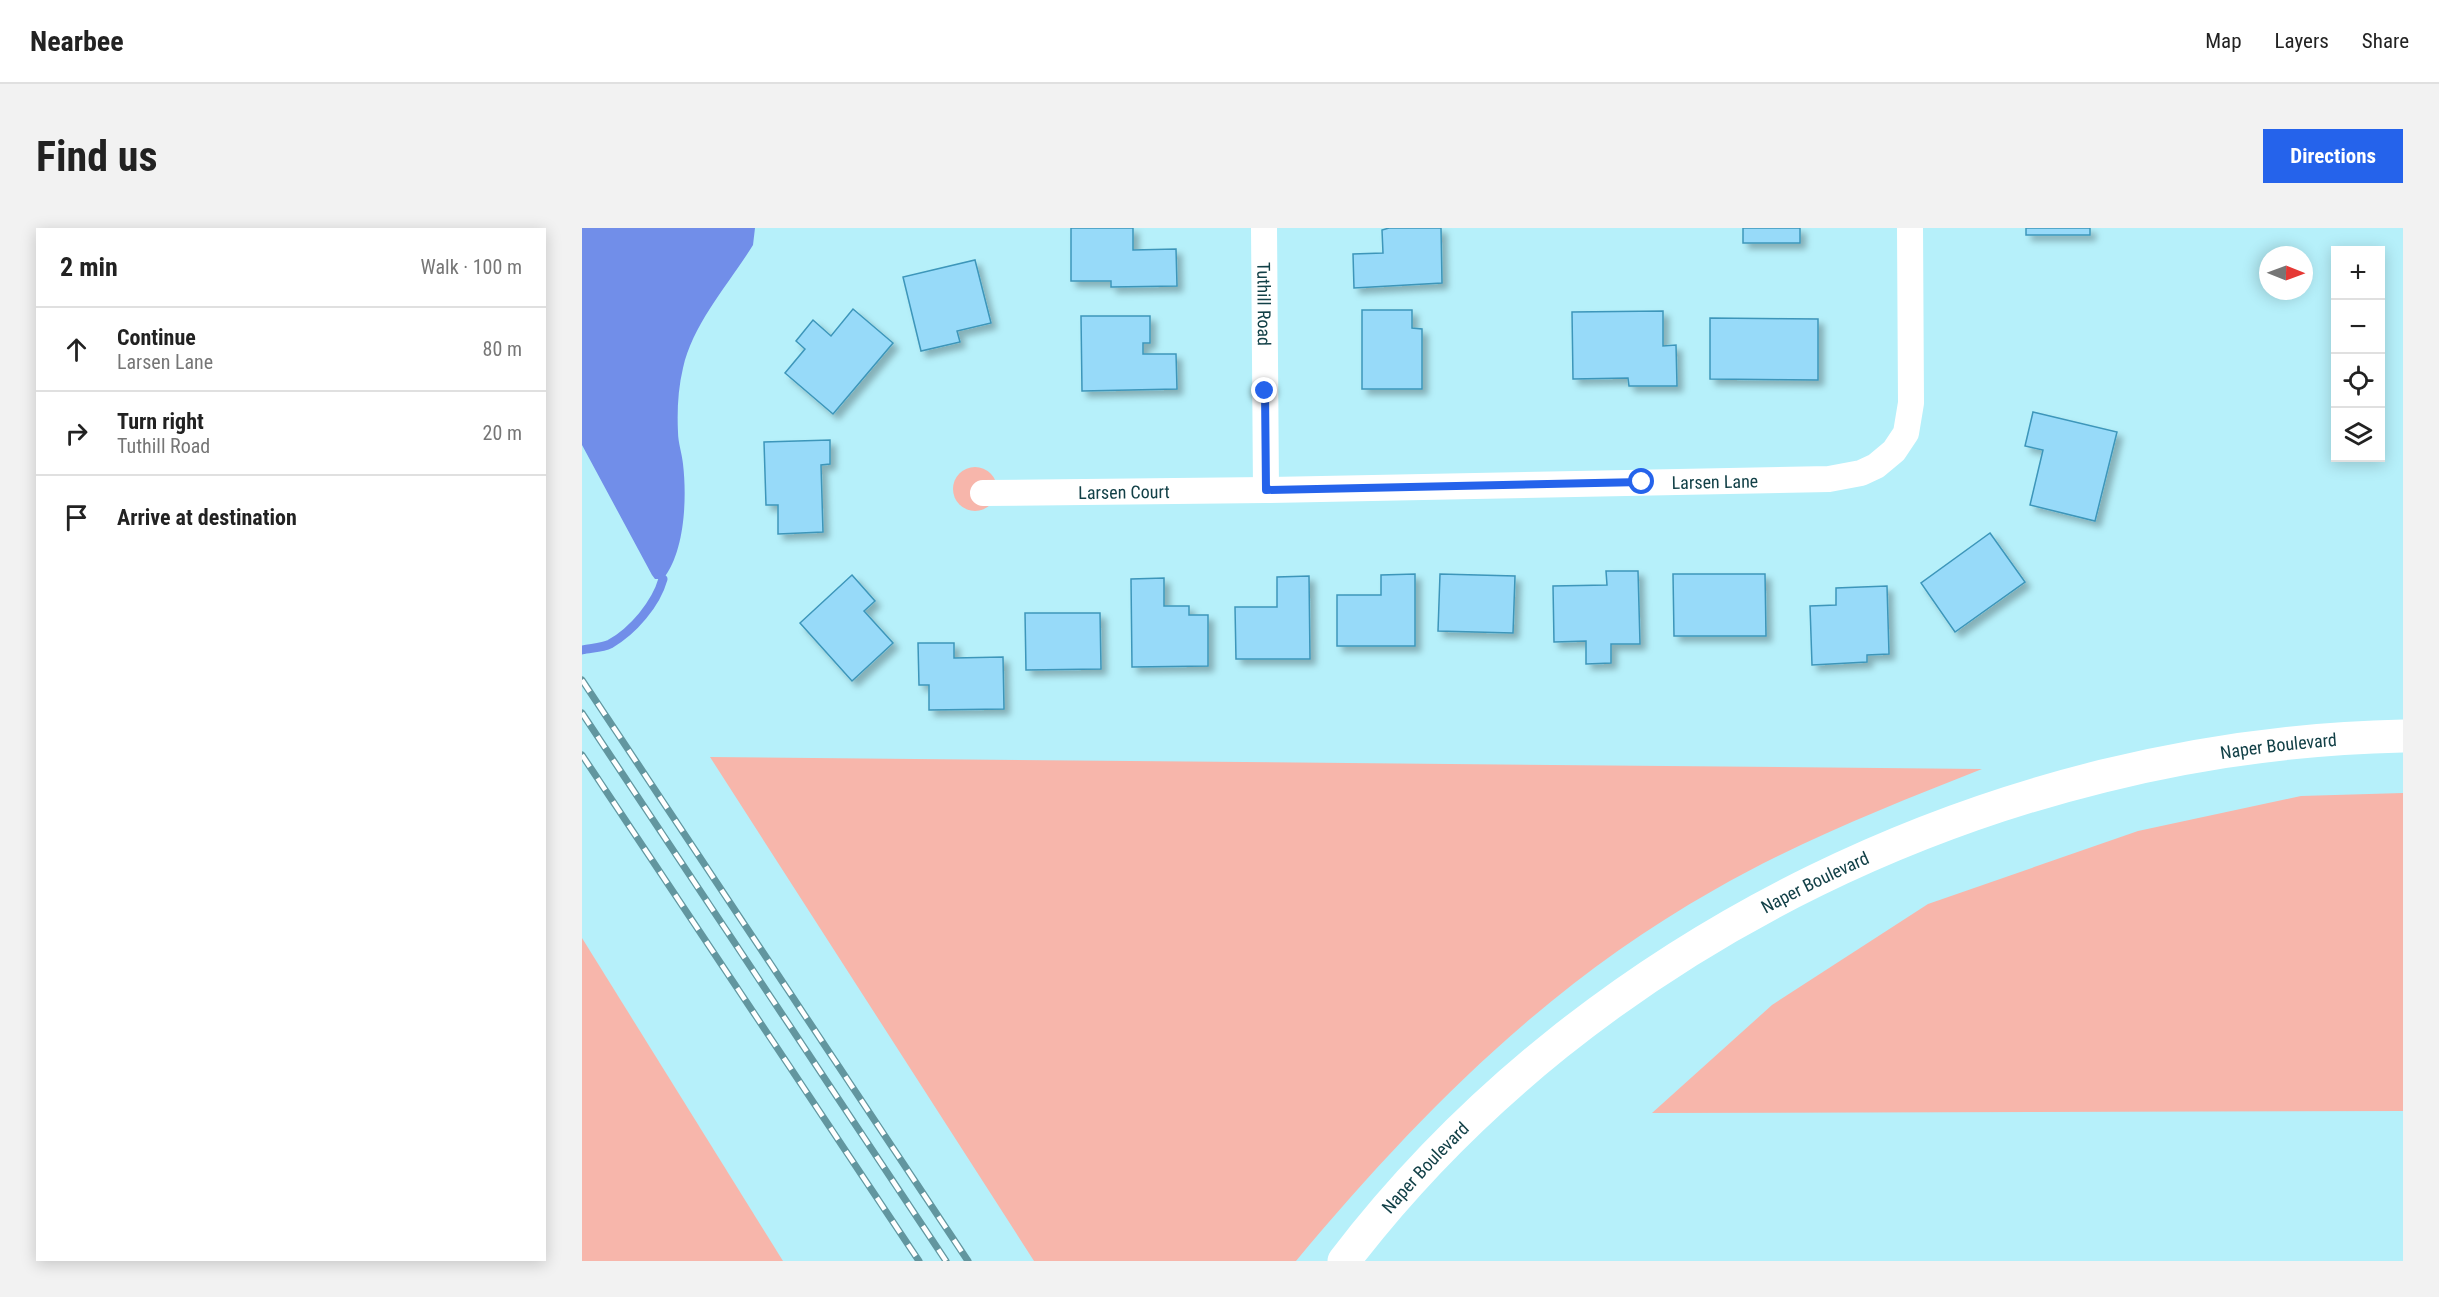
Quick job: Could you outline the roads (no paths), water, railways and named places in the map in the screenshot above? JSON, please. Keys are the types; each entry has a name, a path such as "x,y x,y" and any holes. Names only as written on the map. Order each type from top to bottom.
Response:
{"main road":[{"name":"Naper Boulevard","path":"1344,1261 1424,1168 1549,1052 1681,956 1795,891 1861,858 1943,825 2031,795 2100,776 2239,749 2359,737 2403,736"}],"street":[{"name":"Tuthill Road","path":"1264,228 1266,490"},
{"name":"Larsen Lane","path":"1266,490 1829,479 1861,473 1876,466 1894,451 1906,433 1911,404 1910,228"},
{"name":"Larsen Court","path":"983,493 1266,490"}],"water":[{"path":"582,228 755,228 753,245 703,320 688,351 683,368 679,392 678,436 684,478 683,524 676,554 663,579 655,579 652,575 582,445"}],"waterway":[{"path":"582,650 607,645 627,632 649,607 663,579"}],"railway":[{"path":"582,680 968,1261"},
{"path":"582,713 946,1261"},
{"path":"582,755 919,1261"}]}
